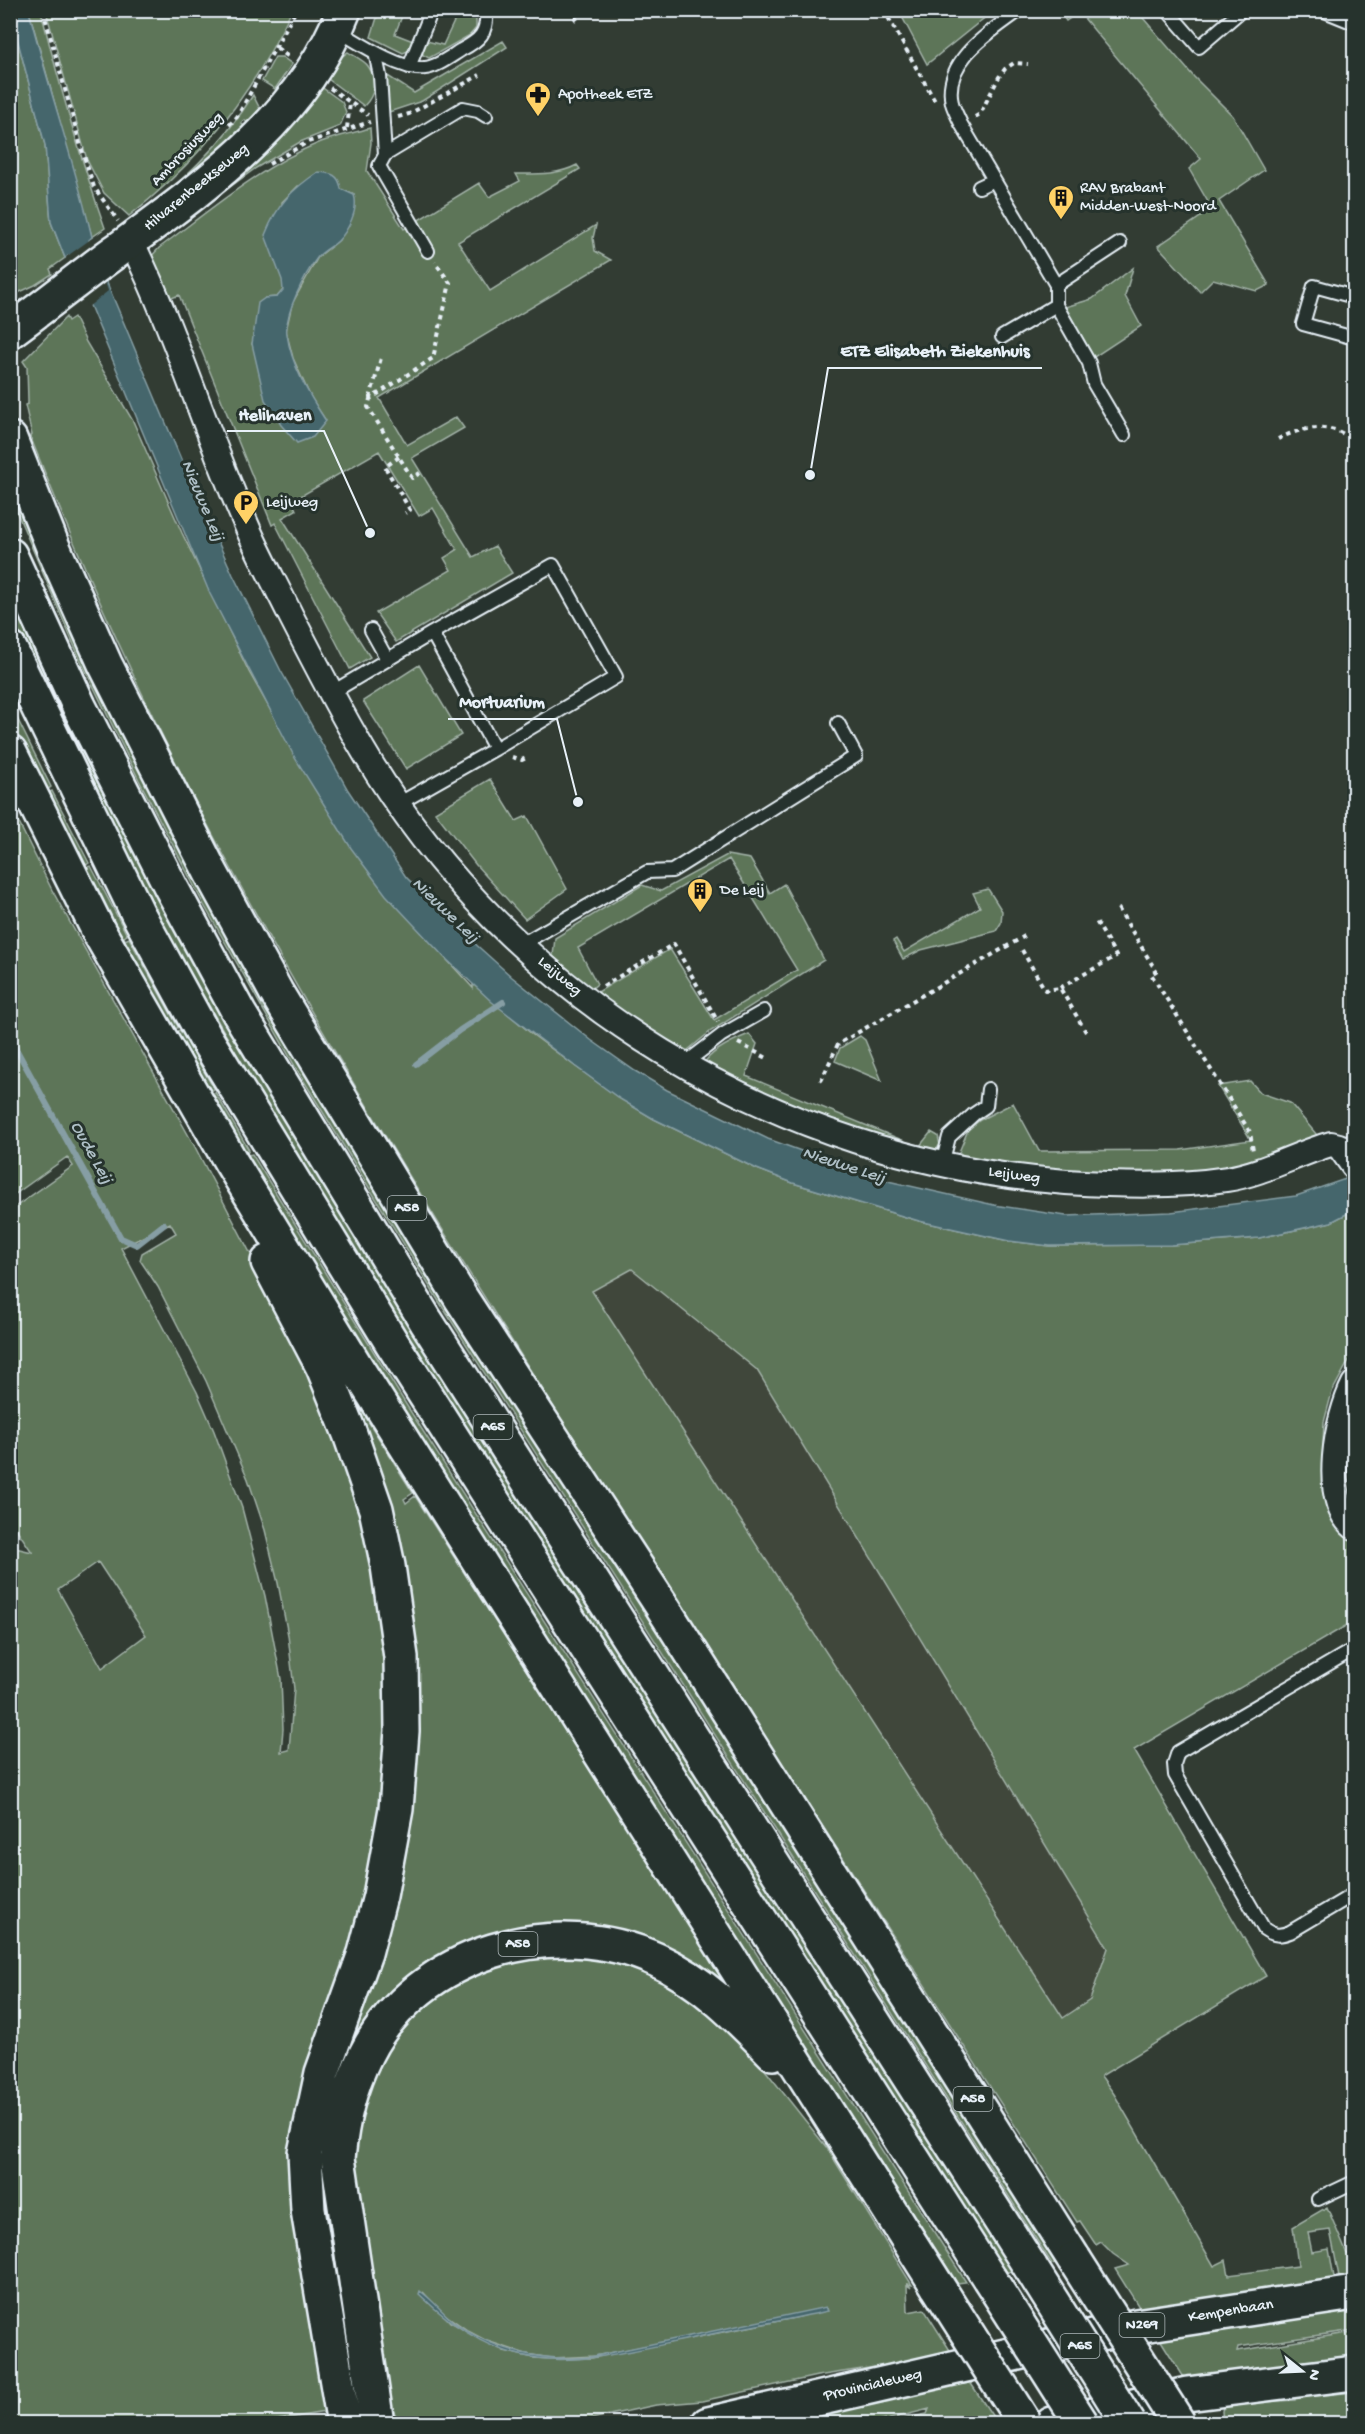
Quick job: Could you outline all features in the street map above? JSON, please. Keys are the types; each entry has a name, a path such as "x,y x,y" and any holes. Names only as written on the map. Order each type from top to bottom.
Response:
{"main road":[{"name":"Hilvarenbeekseweg","path":"10,331 63,293 123,239 182,204 262,134 306,84 340,20"},
{"name":"A58","path":"10,439 53,547 105,664 210,871 276,992 461,1298 660,1603 1179,2424"},
{"name":"A65","path":"10,555 79,706 172,890 239,1013 426,1321 1031,2268 1128,2424"},
{"name":"A65","path":"10,650 138,914 205,1037 392,1343 1083,2424"},
{"name":"A58","path":"10,753 99,932 231,1162 358,1370 1025,2424"},
{"name":"A58","path":"231,1162 254,1234 323,1367 350,1434 376,1509 388,1566 400,1657 402,1731 396,1809 380,1896 365,1953 322,2073 305,2153 308,2210 344,2424"},
{"name":"A58","path":"377,2424 338,2158 343,2117 355,2078 367,2052 385,2024 411,1997 442,1973 477,1956 513,1944 548,1939 585,1941 625,1948 682,1972 731,2010 817,2097"},
{"name":"Kempenbaan","path":"932,2372 1136,2326 1354,2293"},
{"name":"Provincialeweg","path":"708,2424 932,2372"},
{"path":"1052,2424 1187,2394 1354,2373"}],"street":[{"name":"Leijweg","path":"123,239 246,526 331,693 364,752 398,804 435,853 485,910 519,945 613,1020 683,1065 767,1108 894,1153 942,1164 1038,1180 1124,1184 1187,1183 1225,1179 1256,1173 1331,1144 1339,1146 1351,1162"},
{"path":"1354,1384 1339,1424 1335,1461 1336,1487 1341,1510 1354,1527"}],"lane":[{"path":"409,67 432,10"},
{"path":"340,20 375,52 409,67 428,68 478,40 485,30 486,10"},
{"path":"1020,10 971,47 952,83 952,101 961,124 1056,285 1056,305 1089,363 1094,384 1124,435"},
{"path":"1167,11 1199,47 1242,10"},
{"path":"1322,10 1354,23"},
{"path":"375,52 380,75 381,120 385,154"},
{"path":"428,251 379,166 385,154 463,108 478,111 486,116"},
{"path":"979,187 994,180"},
{"path":"1056,285 1120,243"},
{"path":"1351,293 1314,286 1303,324 1354,338"},
{"path":"1002,337 1056,305"},
{"path":"331,693 553,565 616,676 398,804"},
{"path":"371,630 387,659"},
{"path":"432,633 495,749"},
{"path":"519,945 647,872 672,871 856,756 838,723"},
{"path":"683,1065 722,1035 764,1011"},
{"path":"942,1164 949,1137 986,1106 988,1089"},
{"path":"1354,1649 1178,1752 1174,1764 1175,1775 1264,1929 1280,1936 1354,1894"},
{"path":"1318,2199 1354,2182"}],"path":[{"path":"43,10 94,187 123,239"},
{"name":"Ambrosiusweg","path":"223,133 237,117 296,10"},
{"path":"574,21 588,10"},
{"path":"657,16 659,10"},
{"path":"381,120 409,114 480,75"},
{"path":"347,128 350,103"},
{"path":"370,399 433,358 450,284 428,251"},
{"path":"381,358 368,407 412,478 420,473"},
{"path":"1278,439 1310,427 1330,429 1354,443"},
{"path":"400,457 385,467 410,510 405,513"},
{"path":"1118,908 1156,971 1151,974 1250,1132 1256,1173"},
{"path":"1022,950 1045,990 1060,988 1116,956 1096,921"},
{"path":"821,1081 838,1044 1025,936"},
{"path":"602,986 674,944 716,1015 722,1035 770,1059"},
{"path":"1060,988 1086,1032"}],"shaded area":[{"path":"632,1269 757,1370 1108,1948 1090,2000 1062,2018 592,1291"}],"green space":[{"path":"10,11 45,145 51,222 65,258 50,269 52,274 11,296"},
{"path":"29,11 41,11 70,120 105,228 92,237"},
{"path":"46,11 291,11 260,69 223,123 179,172 129,216 104,193 87,160"},
{"path":"379,11 404,11 395,34 413,41 410,50 403,53 371,37"},
{"path":"459,11 476,11 476,28 470,35 429,58 423,55 422,50 427,41 443,45"},
{"path":"899,11 993,11 927,64"},
{"path":"1059,11 1137,11 1194,77 1233,116 1264,170 1219,201 1269,285 1257,291 1213,279 1200,292 1158,246 1212,209 1189,169 1201,159 1079,12 1066,21"},
{"path":"503,41 507,47 422,101 386,113 388,76 414,93"},
{"path":"348,52 367,64 373,77 373,92 364,106 328,79 340,58"},
{"path":"275,57 282,57 292,64 275,89 262,81"},
{"path":"320,86 342,102 346,112 340,126 300,142 256,168 159,239"},
{"path":"253,95 260,109 248,123 244,120 241,123 245,127 216,158 213,155 210,158 213,161 134,221 214,147"},
{"path":"370,128 371,143 367,171 404,229 479,183 489,197 520,181 516,174 555,172 577,165 580,169 458,242 490,291 596,225 593,238 595,251 611,260 379,398 407,445 456,417 464,428 412,458 473,557 495,546 512,573 396,642 376,613 451,570 444,558 457,550 433,508 419,516 379,451 292,501 296,510 282,518 370,657 350,669 275,523 272,525 179,295 167,300 149,259 159,248 217,204 278,163 321,142","holes":["298,186 341,189 354,195 339,240 318,257 292,304 286,331 293,358 311,398 326,421 252,344 265,298 277,297 283,290 282,202"]},
{"path":"1133,268 1125,296 1141,326 1094,357 1062,308 1092,299"},
{"path":"66,317 68,321 74,317 86,342 133,421 182,533 249,672 315,789 347,840 403,912 473,988 473,984 533,1035 621,1099 654,1119 757,1169 793,1183 919,1221 1009,1241 1050,1246 1171,1245 1259,1238 1331,1222 1354,1210 1354,1351 1332,1392 1324,1422 1322,1467 1325,1503 1345,1534 1354,1541 1354,1621 1134,1750 1266,1976 1101,2076 1114,2094 1214,2266 1226,2260 1229,2275 1298,2266 1293,2227 1327,2207 1347,2254 1354,2254 1354,2280 1340,2282 1330,2230 1308,2233 1312,2252 1329,2249 1335,2283 1144,2315 1115,2269 1129,2265 1101,2242 1096,2245 1080,2221 1077,2222 525,1362 394,1150 267,934 173,757 122,651 75,544 30,436 32,435 25,405 28,404 27,367 23,361","holes":["632,1269 757,1370 1108,1948 1090,2000 1063,2018 592,1291"]},
{"path":"10,474 25,511 596,1534 1059,2262 1052,2264 438,1300 296,1068 204,905 80,659 11,499"},
{"path":"10,587 49,673 1014,2270 1005,2273 414,1353 251,1079 175,946 119,840 38,675 11,614"},
{"path":"419,665 461,735 406,769 363,701"},
{"path":"10,715 16,716 51,787 47,790 48,793 52,791 89,863 87,867 91,866 127,935 124,937 125,940 129,938 178,1027 176,1032 180,1030 214,1089 210,1092 212,1094 215,1092 249,1150 248,1155 252,1154 407,1406 966,2282 957,2283 319,1281 112,924 32,769 11,724"},
{"path":"490,779 516,821 527,816 567,889 525,919 476,865 435,812"},
{"path":"10,805 52,890 195,1147 282,1314 316,1385 365,1525 383,1626 388,1709 378,1840 355,1932 314,2048 331,2411 270,2423 11,2423 11,1547 32,1552 11,1521 11,1210 73,1166 67,1157 11,1197","holes":["170,1223 176,1233 142,1253 140,1260 158,1287 206,1381 248,1479 265,1530 288,1635 294,1689 289,1750 281,1752 283,1729 281,1679 265,1596 242,1508 197,1392 121,1248","98,1562 146,1635 102,1668 58,1590"]},
{"path":"727,855 750,859 770,893 784,884 824,960 711,1031 683,1054 596,993 670,949 714,1020 797,970 729,859 578,948 597,984 590,990 553,956 555,938 642,885 661,891"},
{"path":"988,889 1002,911 1001,923 996,931 921,950 903,959 893,941 896,939 904,952 980,907 973,893"},
{"path":"749,1034 757,1044 746,1076 919,1147 931,1132 938,1136 940,1145 932,1154 870,1138 702,1066 716,1051"},
{"path":"860,1036 865,1040 882,1081 835,1061 840,1048"},
{"path":"1250,1081 1261,1093 1290,1103 1322,1141 1219,1171 1159,1177 1070,1175 967,1160 959,1152 968,1130 980,1120 1013,1103 1039,1151 1180,1150 1251,1140 1218,1086"},
{"path":"333,1365 413,1493 404,1499 406,1503 415,1496 739,2003 706,1978 512,1934 346,2071 364,2406 352,2408 316,2174 408,1751"},
{"path":"546,1950 647,1967 735,2032 827,2148 912,2285 908,2284 911,2288 907,2285 908,2312 924,2309 953,2355 817,2376 702,2401 656,2405 572,2423 401,2424 388,2402 348,2140 388,2038 455,1978","holes":["423,2292 443,2313 487,2341 526,2354 552,2358 595,2356 828,2309 799,2317 592,2358 550,2359 504,2351 450,2322"]},
{"path":"1354,2305 1354,2330 1238,2347 1237,2351 1354,2332 1354,2357 1188,2384 1158,2336"},
{"path":"966,2376 997,2423 883,2423 927,2414 929,2409 874,2423 760,2424"},
{"path":"1354,2392 1354,2423 1223,2423 1224,2404 1295,2400 1295,2398"}],"water":[{"path":"10,11 29,11 85,209 92,237 89,240 186,471 233,575 281,671 348,790 406,877 512,977 591,1040 667,1090 768,1139 879,1179 994,1205 1066,1216 1171,1212 1296,1196 1354,1176 1354,1210 1331,1222 1259,1238 1171,1245 1050,1246 1009,1241 919,1221 793,1183 757,1169 654,1119 620,1099 492,1002 444,957 386,895 351,848 295,758 210,594 69,255 65,258 51,222 45,145"},
{"path":"318,172 336,177 341,189 354,195 355,207 352,220 342,237 319,256 312,265 296,294 289,316 287,334 292,357 307,390 326,421 313,437 297,443 281,425 265,400 252,344 258,303 265,298 277,297 283,290 282,280 265,235 286,199"},
{"path":"420,2291 454,2322 485,2340 519,2352 554,2358 590,2357 826,2307 828,2311 616,2354 581,2359 548,2359 517,2354 485,2343 453,2323 419,2294"}],"pier":[{"path":"91,239 108,291 88,307 66,257"}],"waterway":[{"name":"Oude Leij","path":"416,1064 460,1030 503,1002"},
{"name":"Oude Leij","path":"10,1038 121,1238 137,1245 164,1224"}],"place":[{"name":"Apotheek ETZ","path":"538,118"},
{"name":"RAV Brabant Midden-West-Noord","path":"1061,221"},
{"name":"ETZ Elisabeth Ziekenhuis","path":"810,475"},
{"name":"Leijweg","path":"246,526"},
{"name":"Helihaven","path":"370,533"},
{"name":"Mortuarium","path":"578,802"},
{"name":"De Leij","path":"700,914"}],"water label":[{"name":"Nieuwe Leij","path":"202,501"},
{"name":"Nieuwe Leij","path":"445,911"},
{"name":"Nieuwe Leij","path":"844,1166"}]}
